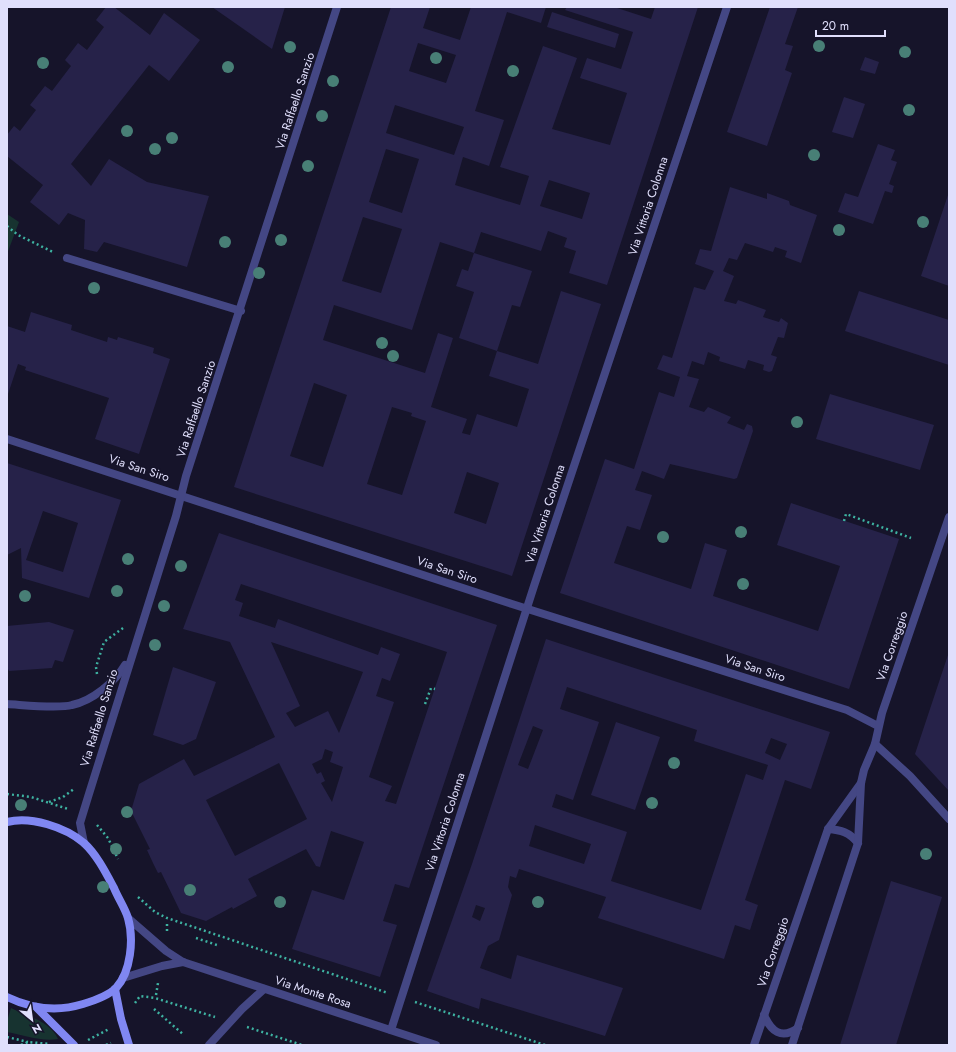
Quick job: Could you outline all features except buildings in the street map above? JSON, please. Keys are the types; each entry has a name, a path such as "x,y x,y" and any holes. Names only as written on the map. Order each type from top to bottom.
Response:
{"main road":[{"path":"7,997 36,1007 57,1009 76,1006 98,998 115,989 123,978 129,956 130,935 128,918 103,866 84,843 59,828 27,821 8,820"},
{"path":"115,989 121,1019 130,1045"},
{"path":"36,1007 74,1045"}],"street":[{"name":"Via Raffaello Sanzio","path":"84,843 80,823 131,656 337,7"},
{"name":"Via Vittoria Colonna","path":"391,1030 527,608 727,7"},
{"path":"67,258 241,311"},
{"name":"Via San Siro","path":"7,439 847,710 878,726"},
{"name":"Via Correggio","path":"792,1045 858,843 861,783 864,770 949,517"},
{"path":"7,704 71,706 81,702 110,683 120,673 131,656"},
{"path":"874,744 910,776 949,819"},
{"name":"Via Correggio","path":"754,1045 828,829 861,783"},
{"path":"828,829 841,830 851,834 858,843"},
{"name":"Via Monte Rosa","path":"128,918 166,951 183,962 436,1045"},
{"name":"Via Monte Rosa","path":"123,978 162,966 183,962"},
{"path":"209,1045 238,1013 264,989"},
{"path":"764,1015 769,1027 775,1031 783,1034 790,1033 798,1028"}],"path":[{"path":"7,226 18,235 67,258"},
{"path":"844,521 846,514 911,538"},
{"path":"97,678 96,667 104,642 145,613"},
{"path":"425,704 431,688 435,689"},
{"path":"7,794 31,797 74,810"},
{"path":"92,821 108,838 122,866"},
{"path":"135,894 145,904 167,918 392,994"},
{"path":"196,938 217,945"},
{"path":"156,995 158,982"},
{"path":"134,1004 140,996 155,998 220,1018"},
{"path":"409,999 545,1045"},
{"path":"154,1009 184,1036"},
{"path":"245,1026 302,1045"},
{"path":"85,1041 108,1030"},
{"path":"7,1037 28,1042 50,1044"},
{"path":"21,1045 28,1042"},
{"path":"106,1045 112,1042"}],"green space":[{"path":"7,214 19,222 7,254"},
{"path":"11,1008 44,1023 50,1028 58,1039 39,1039 7,1032 7,1021"}]}
